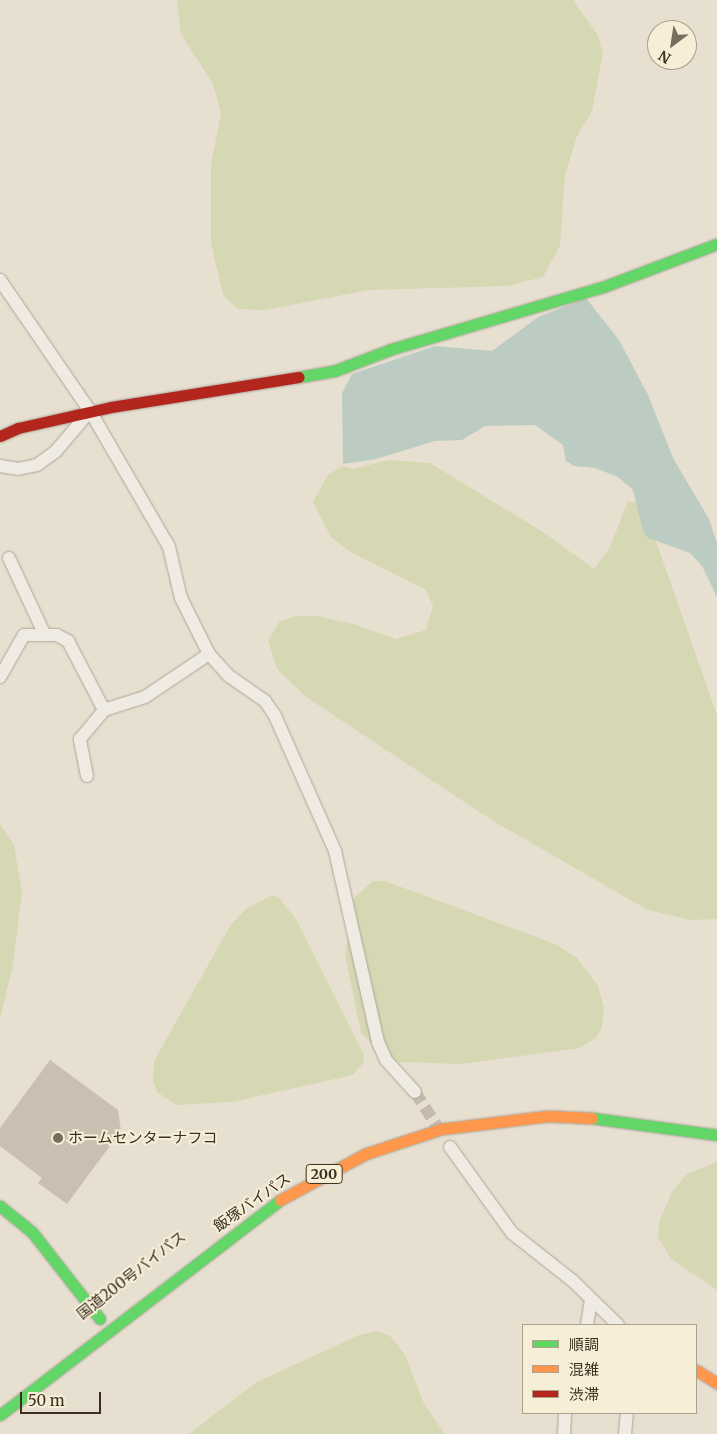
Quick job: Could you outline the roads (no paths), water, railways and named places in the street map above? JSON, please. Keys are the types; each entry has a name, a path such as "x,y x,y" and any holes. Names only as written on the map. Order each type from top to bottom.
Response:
{"main road":[{"path":"0,436 18,428 90,411 334,371 392,349 603,287 717,244"},
{"path":"536,1104 572,1104"},
{"path":"412,1124 458,1114"},
{"name":"飯塚バイパス","path":"0,1415 239,1228 296,1189 365,1154 441,1129 547,1116 606,1118 717,1135"},
{"name":"200","path":"344,1150 377,1136"},
{"name":"国道200号バイパス","path":"0,1206 32,1232 96,1322 113,1308"},
{"path":"697,1371 717,1383"}],"street":[{"path":"0,280 90,411 152,523 169,547 180,598 209,654 229,676 265,701 274,716 335,852 378,1042 386,1060 415,1092"},
{"path":"0,466 18,469 37,464 56,451 90,411"},
{"path":"10,558 44,633"},
{"path":"0,676 24,635 44,633 68,642 104,710"},
{"path":"87,776 80,739 104,710 145,697 209,654"},
{"path":"450,1147 512,1233 591,1299 617,1324"},
{"path":"587,1324 591,1299"},
{"path":"564,1434 565,1414"},
{"path":"625,1434 626,1414"}],"tunnel":[{"path":"415,1092 442,1134"}],"place":[{"name":"ホームセンターナフコ","path":"58,1138"}]}
